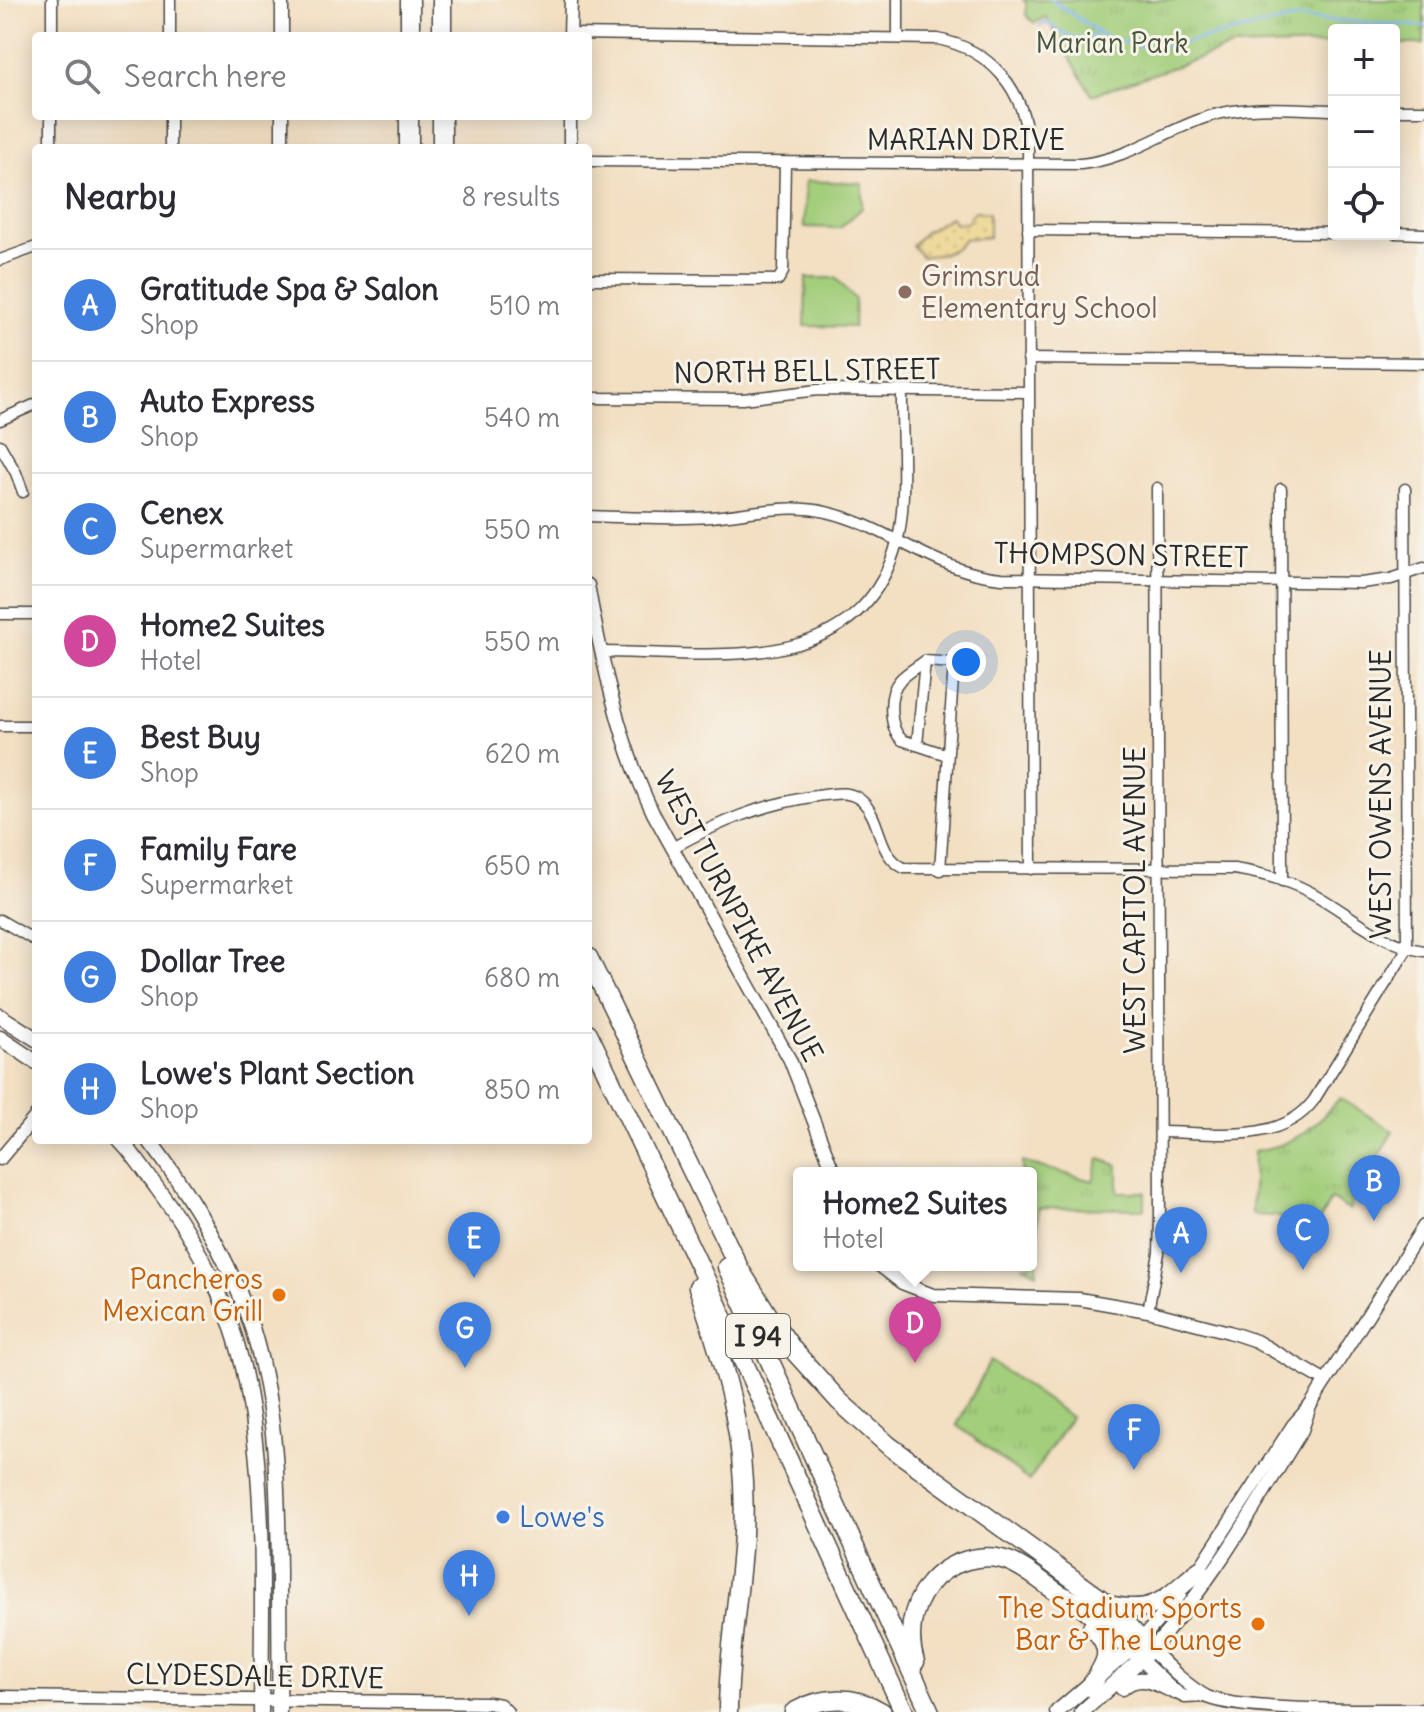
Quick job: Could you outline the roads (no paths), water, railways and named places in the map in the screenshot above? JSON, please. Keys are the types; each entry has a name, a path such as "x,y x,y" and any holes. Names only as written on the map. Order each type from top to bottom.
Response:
{"highway":[{"path":"410,0 410,32"},
{"path":"442,0 442,32"},
{"path":"409,120 409,144"},
{"path":"442,120 442,144"},
{"path":"592,967 740,1270 800,1359 839,1401 888,1445 1109,1605 1141,1650"},
{"name":"I 94","path":"592,968 930,1712"},
{"name":"I 94","path":"592,1042 706,1280 904,1712"},
{"path":"663,1195 727,1373 738,1428 743,1532 728,1712"},
{"path":"938,1712 914,1658 911,1637 916,1606 933,1580 955,1564 993,1558 1019,1566 1059,1594 1078,1603 1141,1650"},
{"path":"1109,1605 1135,1609 1157,1605 1200,1570"},
{"path":"1059,1594 1105,1643 1104,1663 1093,1694"},
{"path":"794,1712 812,1703 833,1699 856,1701 882,1712"}],"main road":[{"path":"0,1016 32,1036"},
{"path":"0,1038 32,1059"},
{"path":"123,1144 163,1196 198,1250 224,1306 240,1357 252,1421 259,1486 261,1706"},
{"path":"152,1144 184,1186 223,1257 248,1318 263,1370 272,1416 278,1477 280,1706"},
{"path":"1057,1712 1093,1694 1141,1650"},
{"path":"1093,1694 1120,1690 1131,1680 1142,1678 1175,1692"},
{"path":"1082,1712 1093,1694"}],"street":[{"path":"52,0 52,32"},
{"path":"170,0 170,32"},
{"path":"282,0 282,32"},
{"path":"570,32 571,0"},
{"path":"898,0 898,37"},
{"path":"592,35 924,37 952,42 977,53 1010,84 1021,106 1027,130 1028,165 1031,869"},
{"name":"MARIAN DRIVE","path":"592,161 1069,165 1105,161 1194,122 1234,111 1328,110"},
{"path":"1400,110 1424,110"},
{"path":"51,120 51,144"},
{"path":"170,120 170,144"},
{"path":"282,120 282,144"},
{"path":"570,120 570,144"},
{"path":"592,279 778,280 783,272 785,163"},
{"path":"1028,230 1328,233"},
{"path":"1400,233 1424,234"},
{"path":"0,260 32,248"},
{"path":"1028,359 1424,363"},
{"name":"NORTH BELL STREET","path":"592,398 735,399 809,390 1028,392"},
{"path":"602,652 755,653 803,645 832,630 860,608 882,578 897,542 901,513 902,391"},
{"path":"0,420 32,406"},
{"path":"0,445 23,492"},
{"name":"WEST CAPITOL AVENUE","path":"1148,1311 1159,1253 1157,488"},
{"path":"1281,489 1282,881"},
{"name":"WEST OWENS AVENUE","path":"1160,1132 1264,1132 1296,1118 1314,1100 1407,949 1405,489"},
{"name":"THOMPSON STREET","path":"592,516 700,517 805,509 847,518 962,571 988,577 1370,582 1424,568"},
{"name":"WEST TURNPIKE AVENUE","path":"592,604 633,767 646,798 790,1060 832,1167"},
{"path":"0,614 32,614"},
{"path":"940,870 954,663 925,661 899,681 894,690 891,718 902,740 947,755"},
{"path":"917,745 925,661"},
{"path":"0,726 32,726"},
{"path":"672,848 755,809 783,801 847,794 865,804 884,849 894,863 909,869 1234,869 1282,881 1314,894 1393,943 1424,951"},
{"path":"0,920 32,939"},
{"path":"0,1159 32,1121"},
{"path":"1141,1650 1200,1570 1293,1425 1310,1406 1424,1226"},
{"path":"887,1271 902,1283 933,1295 1061,1297 1148,1311 1248,1338 1326,1381"},
{"path":"1141,1650 1185,1611 1217,1569 1302,1430 1310,1406"},
{"path":"1141,1650 1175,1692 1185,1697 1205,1696"},
{"path":"1141,1650 1205,1696 1239,1706 1294,1711 1424,1710"},
{"name":"CLYDESDALE DRIVE","path":"0,1697 261,1706 493,1703 507,1712"}],"waterway":[{"path":"1052,0 1104,36 1142,47 1167,46 1298,18 1424,26"},
{"path":"1040,25 1048,23 1078,38 1098,33"}],"place":[{"name":"Grimsrud Elementary School","path":"905,292"},
{"name":"Auto Express","path":"1374,1221"},
{"name":"Cenex","path":"1303,1270"},
{"name":"Gratitude Spa & Salon","path":"1181,1273"},
{"name":"Best Buy","path":"474,1278"},
{"name":"Pancheros Mexican Grill","path":"279,1295"},
{"name":"Home2 Suites","path":"915,1363"},
{"name":"Dollar Tree","path":"465,1368"},
{"name":"Family Fare","path":"1134,1470"},
{"name":"Lowe's","path":"503,1517"},
{"name":"Lowe's Plant Section","path":"469,1616"},
{"name":"The Stadium Sports Bar & The Lounge","path":"1258,1624"}],"park label":[{"name":"Marian Park","path":"1112,43"}]}
